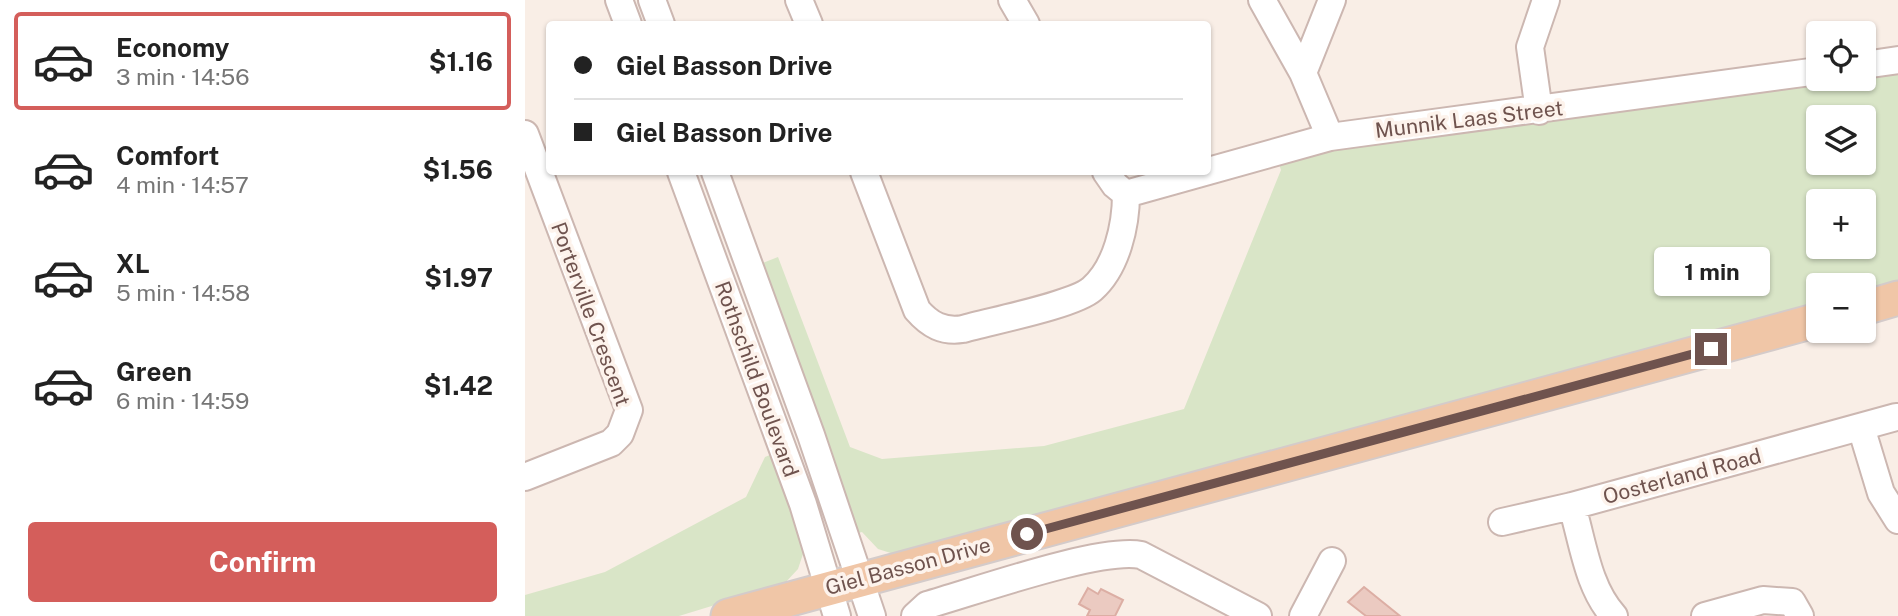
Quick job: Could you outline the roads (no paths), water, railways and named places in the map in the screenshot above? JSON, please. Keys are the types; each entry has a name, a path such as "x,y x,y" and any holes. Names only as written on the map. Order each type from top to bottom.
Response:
{"main road":[{"path":"1876,304 1898,298"},
{"name":"Giel Basson Drive","path":"728,616 833,602 860,579 1806,323"}],"street":[{"path":"619,0 627,21"},
{"path":"652,0 660,21"},
{"path":"799,0 808,21"},
{"path":"1012,0 1024,21"},
{"path":"1262,0 1303,74 1330,137"},
{"path":"1303,74 1332,0"},
{"path":"1539,111 1530,47 1546,0"},
{"path":"1876,63 1898,60"},
{"name":"Munnik Laas Street","path":"1211,170 1330,137 1539,111 1806,73"},
{"name":"Porterville Crescent","path":"525,134 629,410 620,434 611,443 525,477"},
{"name":"Rothschild Boulevard","path":"682,175 803,504 833,602"},
{"name":"Rothschild Boulevard","path":"716,175 871,616"},
{"path":"865,175 917,310 926,320 945,330 963,329 1074,298 1094,288 1104,274 1126,222 1126,194 1109,175"},
{"name":"Munnik Laas Street","path":"1126,194 1194,175"},
{"name":"Oosterland Road","path":"1502,522 1572,506 1896,417"},
{"path":"1861,427 1881,493 1898,520"},
{"path":"1572,506 1594,584 1602,603 1614,616"},
{"path":"915,616 927,606 1097,557 1129,553 1141,555 1258,616"},
{"path":"1303,616 1332,561"},
{"path":"1705,616 1775,599 1791,602 1800,616"}]}
